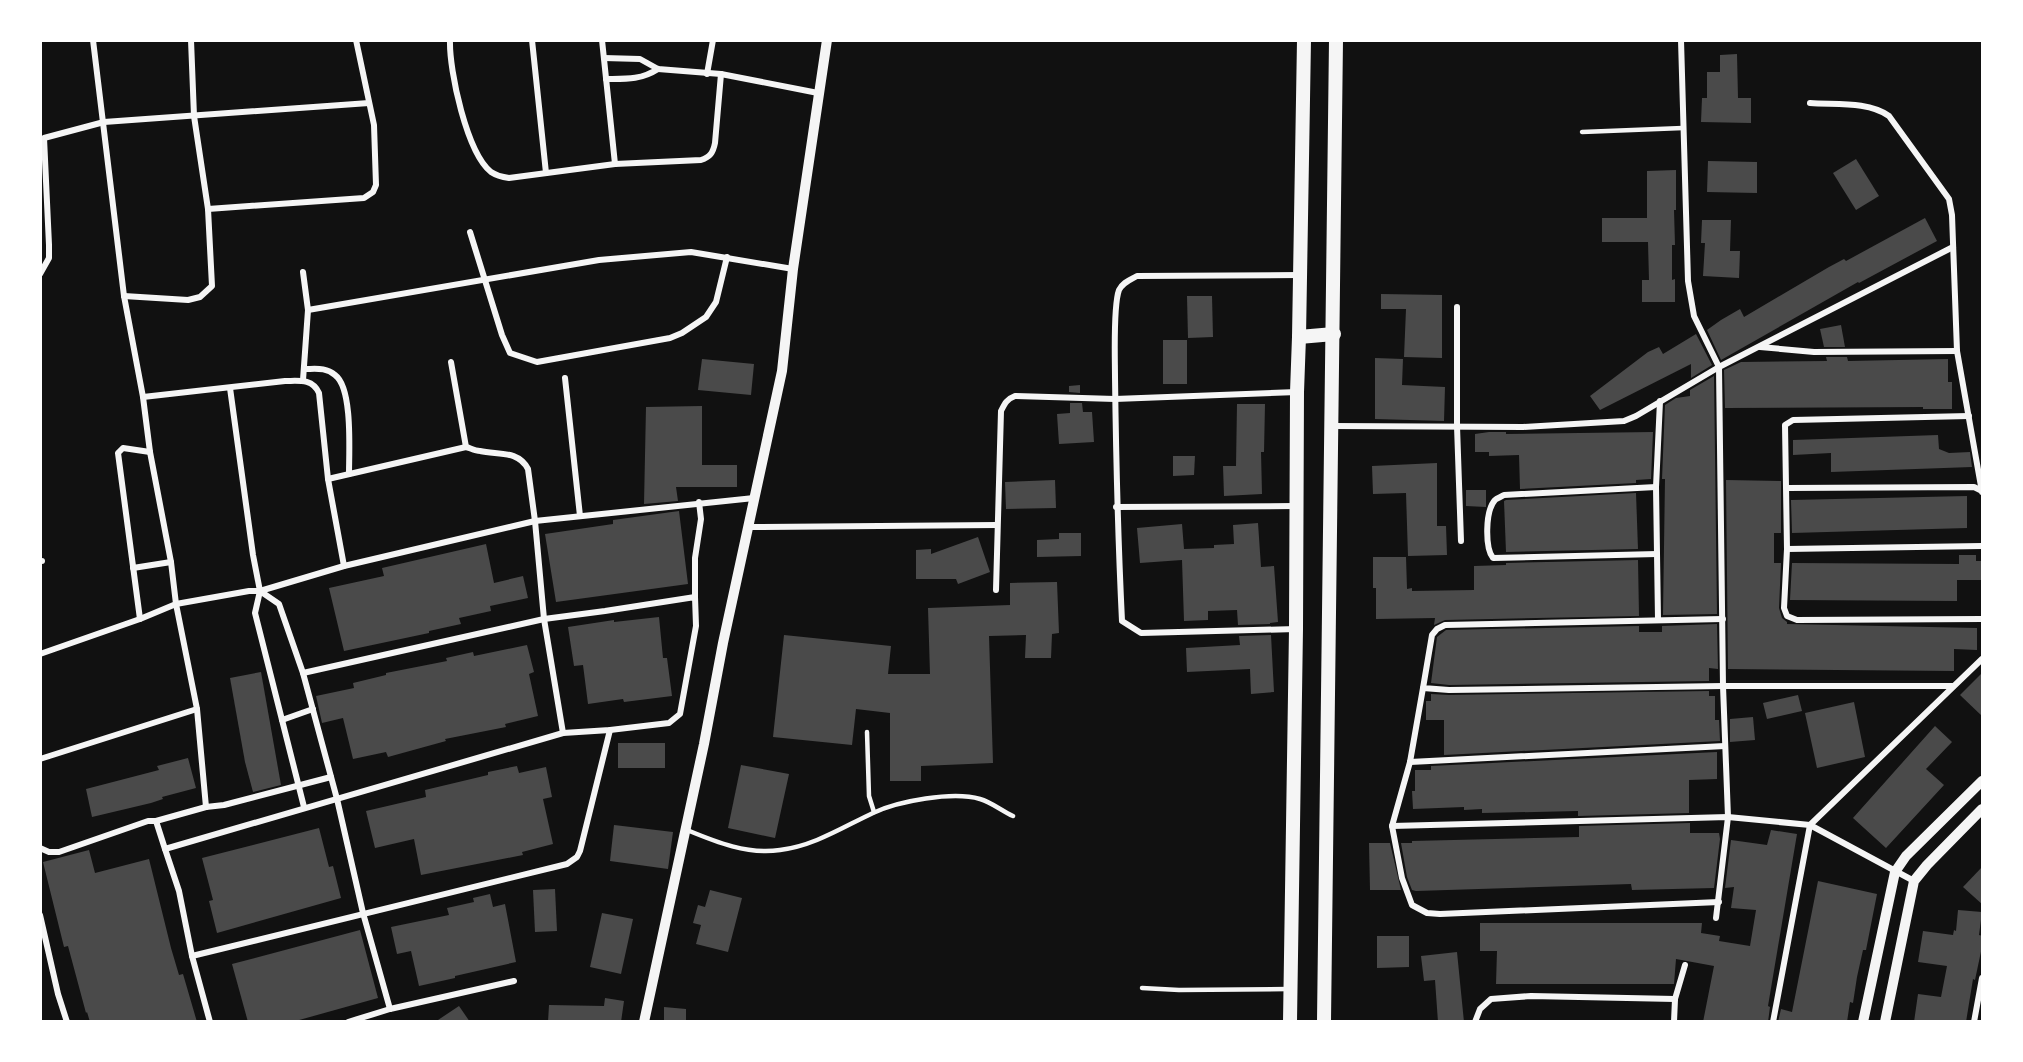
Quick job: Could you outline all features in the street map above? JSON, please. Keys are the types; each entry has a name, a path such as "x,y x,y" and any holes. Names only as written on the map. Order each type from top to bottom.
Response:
{"highway":[{"path":"1290,1022 1297,392 1304,40"},
{"path":"1324,1022 1336,40"},
{"path":"1299,337 1334,334"}],"street":[{"path":"93,40 124,296 171,562 176,604 197,709 206,807"},
{"path":"124,296 188,300 200,297 212,286 208,209 195,116 191,40"},
{"path":"208,209 367,198 373,192 375,185 374,125 356,40"},
{"path":"450,40 456,96 478,155 484,164 498,176 509,178 615,164 701,160 708,157 712,154 715,143 721,74"},
{"path":"532,40 546,173"},
{"path":"602,40 615,164"},
{"path":"706,74 713,40"},
{"path":"644,1022 782,371 793,269 826,40"},
{"path":"1681,40 1688,281 1694,316 1719,367 1723,686 1728,818 1716,918"},
{"path":"604,57 640,59 658,69 721,74 818,93"},
{"path":"606,79 639,79 658,69"},
{"path":"40,274 49,258 43,208 42,138 104,122 369,103"},
{"path":"1810,103 1869,106 1880,109 1889,116 1949,200 1953,215 1957,351 1982,491"},
{"path":"470,232 502,335 510,352 537,362 670,338 692,328 706,317 716,302 727,257"},
{"path":"1332,426 1523,427 1624,421 1719,367 1953,246"},
{"path":"308,310 599,260 691,252 793,269"},
{"path":"303,272 308,310 303,380"},
{"path":"1296,629 1142,633 1122,621 1116,507 1115,399 1117,299 1124,283 1137,276 1300,275"},
{"path":"1457,307 1461,541"},
{"path":"1760,347 1814,352 1957,351"},
{"path":"451,362 466,447"},
{"path":"304,369 324,369 337,375 345,389 349,421 350,474"},
{"path":"565,378 580,516"},
{"path":"143,397 285,381 303,380 316,387 319,393 328,479 344,566"},
{"path":"230,388 260,591 255,613 304,807"},
{"path":"996,590 1001,411 1006,401 1015,396 1115,399 1297,392"},
{"path":"1658,619 1656,487 1660,401"},
{"path":"1969,416 1792,420 1784,426 1787,489 1784,608 1787,616 1797,620 1983,619"},
{"path":"328,479 466,447 480,452 515,455 524,461 528,469 544,619 563,733"},
{"path":"140,620 118,453 123,448 150,452"},
{"path":"1656,487 1504,495 1495,500 1487,529 1489,553 1493,558 1658,554"},
{"path":"1787,489 1974,487 1982,491"},
{"path":"40,654 140,620 176,604 260,591 344,566 535,520 754,498"},
{"path":"165,849 563,733 669,723 680,714 696,626 695,558 701,519 699,502"},
{"path":"1116,507 1296,506"},
{"path":"749,527 997,525"},
{"path":"1787,549 1983,546"},
{"path":"133,568 171,562"},
{"path":"260,591 279,604 303,673 337,799 363,913 390,1009"},
{"path":"303,673 544,619 695,597"},
{"path":"1719,902 1426,913 1412,905 1407,894 1392,826 1410,762 1432,635 1440,627 1658,619 1723,619"},
{"path":"1773,1022 1810,825 1983,659"},
{"path":"1423,688 1953,686"},
{"path":"40,759 197,709"},
{"path":"282,720 313,709"},
{"path":"192,956 562,866 573,860 580,850 610,730"},
{"path":"1410,762 1725,746"},
{"path":"40,848 49,852 58,852 148,821 224,805 331,777"},
{"path":"1863,1022 1895,872 1906,856 1983,781"},
{"path":"1885,1022 1914,881 1983,809"},
{"path":"1392,826 1728,818 1810,825 1914,881"},
{"path":"156,821 179,891 192,956 210,1022"},
{"path":"40,915 58,994 67,1022"},
{"path":"1674,1022 1675,999 1685,965"},
{"path":"1974,1022 1983,978"},
{"path":"348,1022 390,1009 514,981"},
{"path":"1475,1022 1480,1009 1491,999 1531,996 1675,999"}],"lane":[{"path":"1582,132 1683,128"},
{"path":"867,732 868,796 874,812"},
{"path":"685,829 722,845 780,850 839,832 874,812 915,799 980,799 1013,816"},
{"path":"1142,988 1290,989"}],"building":[{"path":"1737,54 1738,98 1751,98 1751,123 1701,122 1702,98 1707,98 1707,72 1720,72 1720,55"},
{"path":"1856,159 1879,196 1856,210 1833,173"},
{"path":"1708,161 1757,162 1757,193 1707,192"},
{"path":"1676,170 1675,245 1672,245 1672,280 1675,279 1675,302 1642,302 1642,280 1649,280 1648,242 1602,242 1602,218 1647,218 1647,171"},
{"path":"1925,218 1937,241 1858,282 1721,360 1707,330 1721,320 1740,309 1744,317 1829,267 1844,259 1846,261"},
{"path":"1702,220 1731,220 1730,251 1740,251 1739,278 1703,276 1705,243 1701,243"},
{"path":"1381,294 1442,295 1442,358 1404,357 1406,309 1381,309"},
{"path":"1187,296 1212,296 1213,337 1188,338"},
{"path":"1841,325 1845,347 1824,347 1820,329"},
{"path":"1696,334 1712,365 1691,378 1691,364 1600,410 1590,396 1648,352 1659,347 1663,354"},
{"path":"1163,340 1187,340 1187,384 1163,384"},
{"path":"1826,357 1847,357 1848,361 1948,359 1948,382 1952,382 1952,409 1923,409 1923,407 1725,408 1724,370 1741,362 1827,361"},
{"path":"1375,358 1403,359 1402,385 1445,387 1444,421 1375,419"},
{"path":"702,359 754,364 751,395 698,390"},
{"path":"1714,376 1717,614 1663,615 1665,479 1662,479 1665,405 1676,398 1690,396 1690,390"},
{"path":"1080,385 1080,393 1069,392 1069,386"},
{"path":"1070,403 1082,403 1083,412 1092,412 1094,442 1059,444 1057,414 1070,413"},
{"path":"1237,404 1265,404 1264,452 1261,452 1262,494 1224,496 1223,466 1236,466"},
{"path":"702,406 702,465 737,465 737,487 676,487 678,501 644,504 646,407"},
{"path":"1506,432 1506,434 1653,432 1651,479 1636,480 1636,483 1520,489 1519,455 1489,456 1489,452 1475,452 1475,434"},
{"path":"1938,435 1939,449 1949,453 1970,452 1972,467 1831,472 1831,453 1793,455 1793,440"},
{"path":"1173,456 1195,456 1194,475 1173,476"},
{"path":"1437,463 1437,526 1446,526 1447,555 1408,556 1406,493 1373,494 1372,466"},
{"path":"1055,480 1056,508 1006,509 1005,482"},
{"path":"1726,480 1781,481 1781,533 1774,533 1774,563 1781,563 1779,608 1787,624 1977,628 1977,650 1954,649 1954,671 1728,669"},
{"path":"1466,490 1486,490 1486,507 1466,506"},
{"path":"1636,493 1638,549 1506,552 1504,501 1506,500"},
{"path":"1967,496 1967,528 1792,533 1791,500"},
{"path":"679,511 688,584 556,602 545,534 613,524 613,520"},
{"path":"1258,523 1261,567 1274,566 1278,622 1238,625 1237,610 1208,611 1208,620 1184,621 1182,560 1140,563 1137,528 1182,524 1184,549 1214,548 1214,545 1234,544 1233,525"},
{"path":"1059,533 1081,533 1081,556 1037,557 1037,540 1059,539"},
{"path":"978,537 990,572 958,584 956,579 916,579 916,550 931,549 931,554"},
{"path":"486,544 494,583 523,576 528,598 490,606 491,611 459,618 461,624 344,651 329,588 384,576 382,568"},
{"path":"1959,555 1976,555 1976,561 1983,561 1983,580 1957,580 1957,601 1790,600 1792,563 1959,564"},
{"path":"1373,557 1406,557 1407,589 1412,588 1412,591 1474,590 1474,566 1506,565 1506,563 1638,560 1639,616 1445,620 1434,625 1435,618 1376,619"},
{"path":"1057,582 1059,633 1052,634 1051,658 1025,658 1026,635 989,636 993,763 921,766 921,781 890,781 890,713 856,709 852,745 773,737 784,635 891,646 888,674 930,674 928,608 1010,605 1010,583"},
{"path":"659,617 663,658 667,658 672,696 588,704 583,665 574,666 568,627 614,620 614,622"},
{"path":"1717,624 1718,669 1709,668 1709,681 1449,685 1431,683 1437,637 1446,630 1639,626 1639,632 1662,632 1662,626"},
{"path":"1271,635 1274,692 1251,694 1250,669 1187,672 1186,648 1240,645 1239,636"},
{"path":"527,645 534,672 529,674 538,716 505,724 506,727 445,739 446,741 388,757 386,752 353,759 343,718 322,723 316,696 354,688 353,683 386,675 386,673 447,661 446,658 473,652 474,656"},
{"path":"261,672 281,785 253,792 245,762 230,678"},
{"path":"1983,672 1983,717 1960,695"},
{"path":"1709,691 1709,696 1715,696 1715,720 1719,720 1720,741 1444,755 1444,720 1426,720 1426,701 1431,701 1431,694"},
{"path":"1798,695 1802,711 1767,719 1763,703"},
{"path":"1854,702 1865,757 1817,768 1805,713"},
{"path":"1753,717 1755,740 1730,742 1730,719"},
{"path":"1935,726 1952,742 1926,769 1944,785 1886,848 1853,818"},
{"path":"618,743 665,743 665,768 618,768"},
{"path":"1717,752 1717,779 1689,780 1689,813 1578,816 1578,811 1482,813 1482,809 1464,810 1464,807 1413,809 1412,791 1415,791 1415,770 1431,770 1431,766"},
{"path":"188,758 196,788 162,797 163,799 151,803 92,817 86,789 159,770 157,766"},
{"path":"741,765 789,774 775,838 728,828"},
{"path":"517,766 519,773 546,767 552,797 543,799 553,844 522,852 523,855 421,875 414,839 375,848 366,811 426,797 425,790"},
{"path":"1690,823 1690,833 1719,833 1714,888 1632,890 1631,884 1416,891 1412,890 1407,877 1401,843 1579,837 1579,826"},
{"path":"614,825 673,832 668,869 610,861"},
{"path":"319,828 329,867 333,866 341,898 217,933 209,901 213,900 202,858"},
{"path":"1771,830 1797,834 1768,1006 1770,1007 1768,1022 1703,1022 1714,966 1676,959 1674,984 1496,984 1497,951 1480,951 1480,923 1702,923 1701,933 1720,936 1719,941 1750,946 1756,910 1731,908 1734,887 1725,888 1731,840 1767,845"},
{"path":"1369,843 1390,843 1401,890 1370,890"},
{"path":"89,850 95,873 149,859 171,948 179,975 183,974 197,1022 90,1022 68,946 64,947 43,862"},
{"path":"1983,866 1983,905 1963,887"},
{"path":"1818,881 1877,894 1853,1003 1850,1002 1847,1022 1816,1020 1815,1022 1778,1022 1781,1009 1792,1012"},
{"path":"555,889 557,931 535,932 533,890"},
{"path":"710,890 742,898 728,952 696,944 701,925 693,923 698,905 705,907"},
{"path":"490,894 493,907 505,904 516,962 419,986 411,951 397,954 391,927 449,915 447,908 474,902 473,898"},
{"path":"1958,910 1982,912 1979,935 1983,936 1983,942 1975,980 1973,979 1966,1022 1914,1022 1918,994 1941,997 1947,966 1918,962 1923,931 1953,935 1954,930 1956,931"},
{"path":"602,913 633,919 621,974 590,967"},
{"path":"360,930 378,998 292,1022 248,1022 232,964"},
{"path":"1377,936 1409,936 1409,967 1377,968"},
{"path":"1457,952 1464,1022 1438,1022 1435,980 1424,981 1421,956"},
{"path":"605,998 624,1001 621,1022 548,1022 549,1005 604,1006"},
{"path":"459,1006 470,1022 435,1022"},
{"path":"664,1007 686,1009 686,1022 664,1022"}]}
